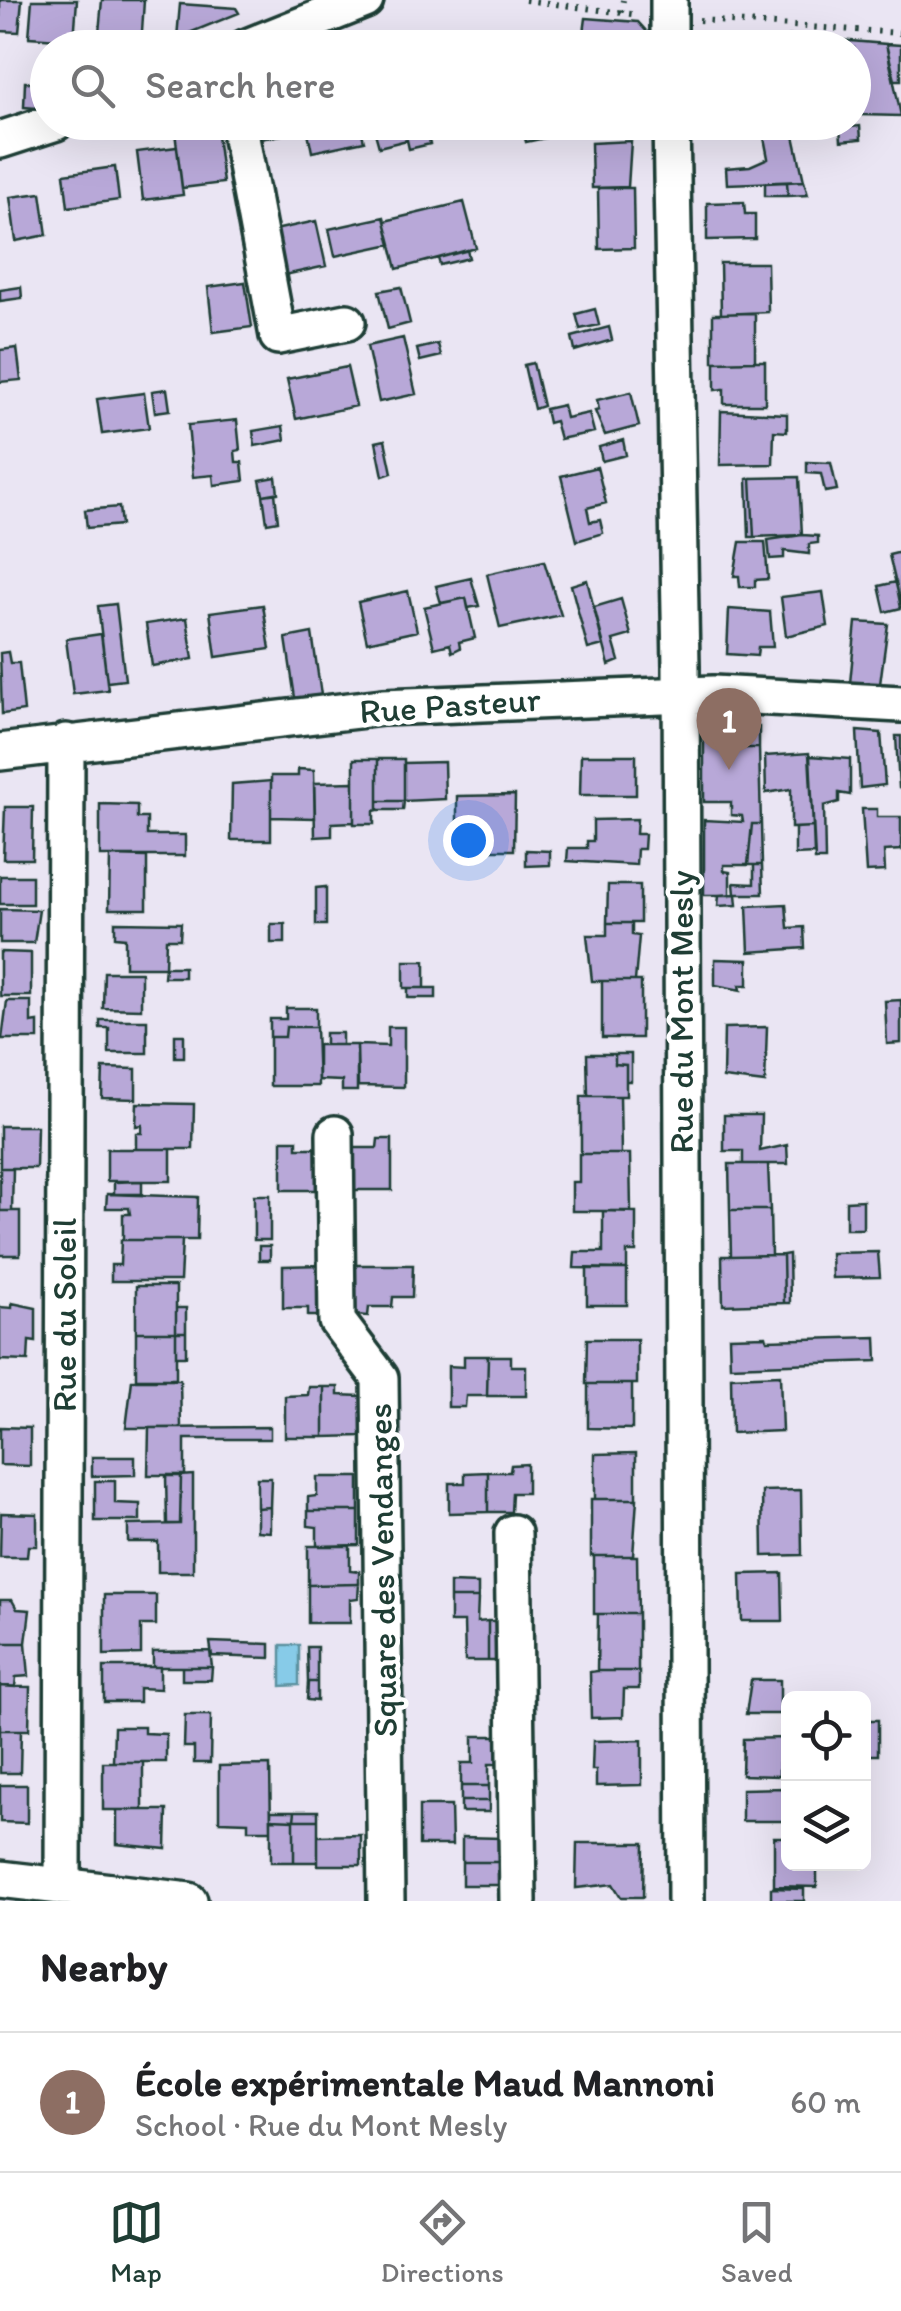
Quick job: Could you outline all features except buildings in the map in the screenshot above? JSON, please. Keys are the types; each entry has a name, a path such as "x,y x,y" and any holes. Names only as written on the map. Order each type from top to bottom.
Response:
{"street":[{"path":"290,30 365,0"},
{"path":"0,140 30,130"},
{"path":"241,140 278,336 348,322"},
{"name":"Rue du Mont Mesly","path":"671,140 680,698 686,1901"},
{"name":"Rue Pasteur","path":"0,752 383,707 713,694 901,704"},
{"name":"Rue du Soleil","path":"62,1886 66,742"},
{"name":"Square des Vendanges","path":"335,1134 337,1321 380,1378 386,1901"},
{"path":"514,1533 518,1901"},
{"path":"0,1879 132,1898 189,1901"}],"path":[{"path":"525,0 668,21 843,30"},
{"path":"621,12 623,0"},
{"path":"871,31 901,33"}],"water":[{"path":"281,1645 299,1645 299,1685 281,1686"}],"place":[{"name":"École expérimentale Maud Mannoni","path":"729,770"}]}
